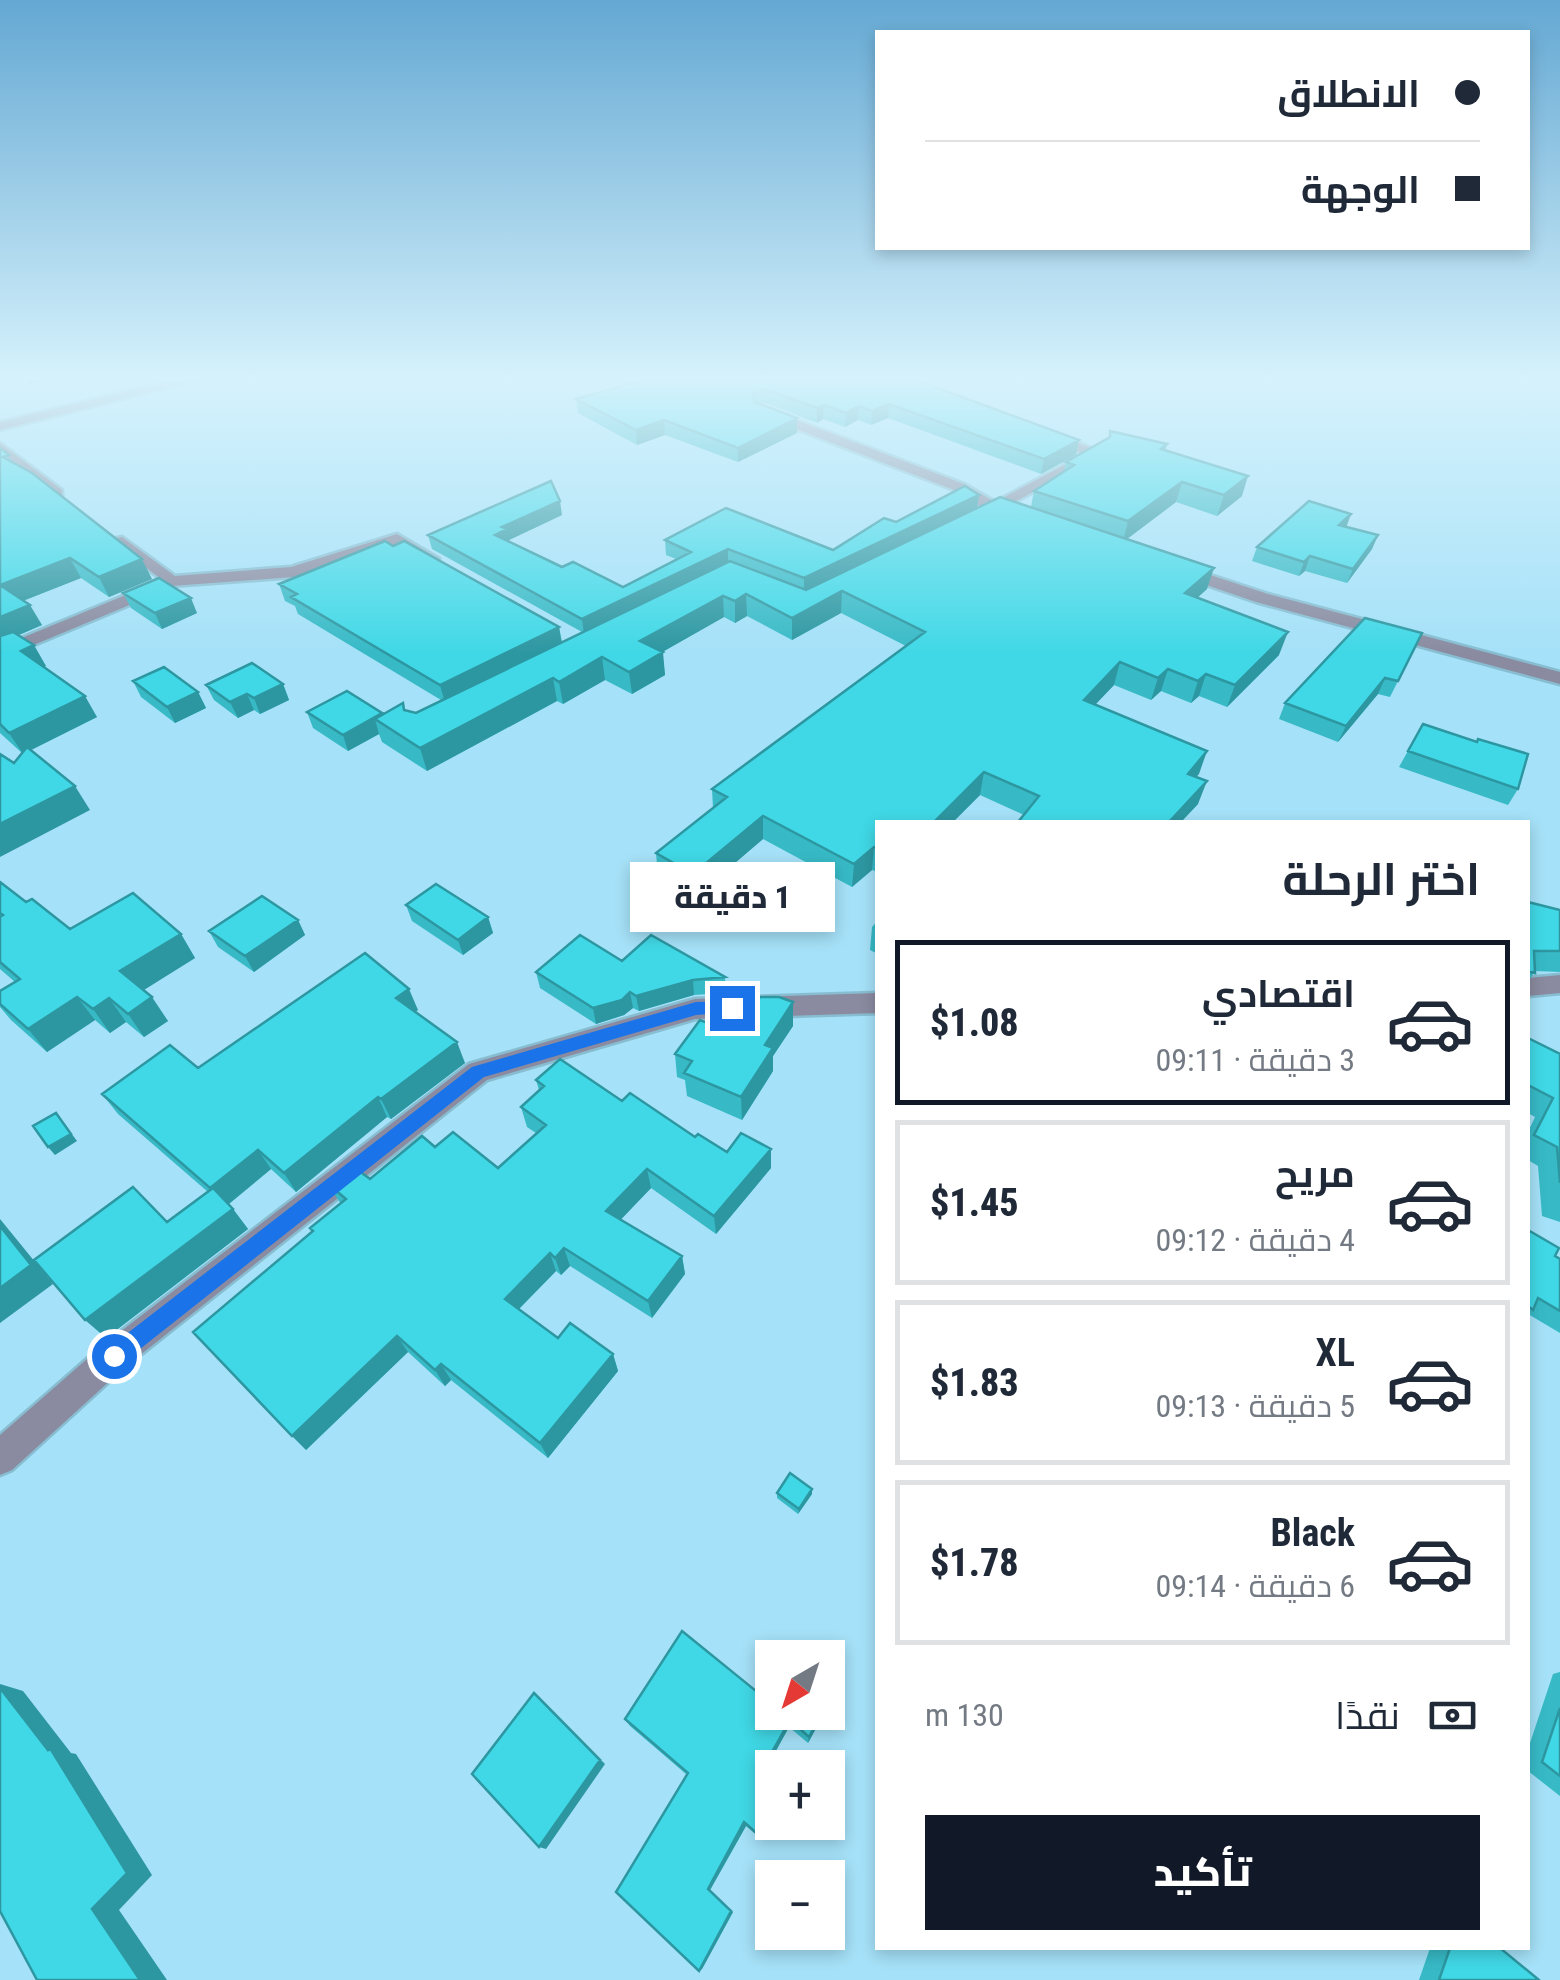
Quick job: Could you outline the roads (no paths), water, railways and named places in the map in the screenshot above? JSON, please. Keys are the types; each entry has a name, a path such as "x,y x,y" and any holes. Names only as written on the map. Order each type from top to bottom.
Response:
{"street":[{"path":"26,468 68,502"},
{"path":"911,468 1005,512"},
{"path":"960,526 1005,512 1074,468"},
{"path":"96,524 171,581"},
{"path":"0,654 171,581 294,572 398,540 448,568"},
{"path":"1156,562 1262,598 1560,678"},
{"path":"1530,987 1560,984"},
{"path":"0,1458 114,1356 478,1072 696,1009 875,1003"}]}
